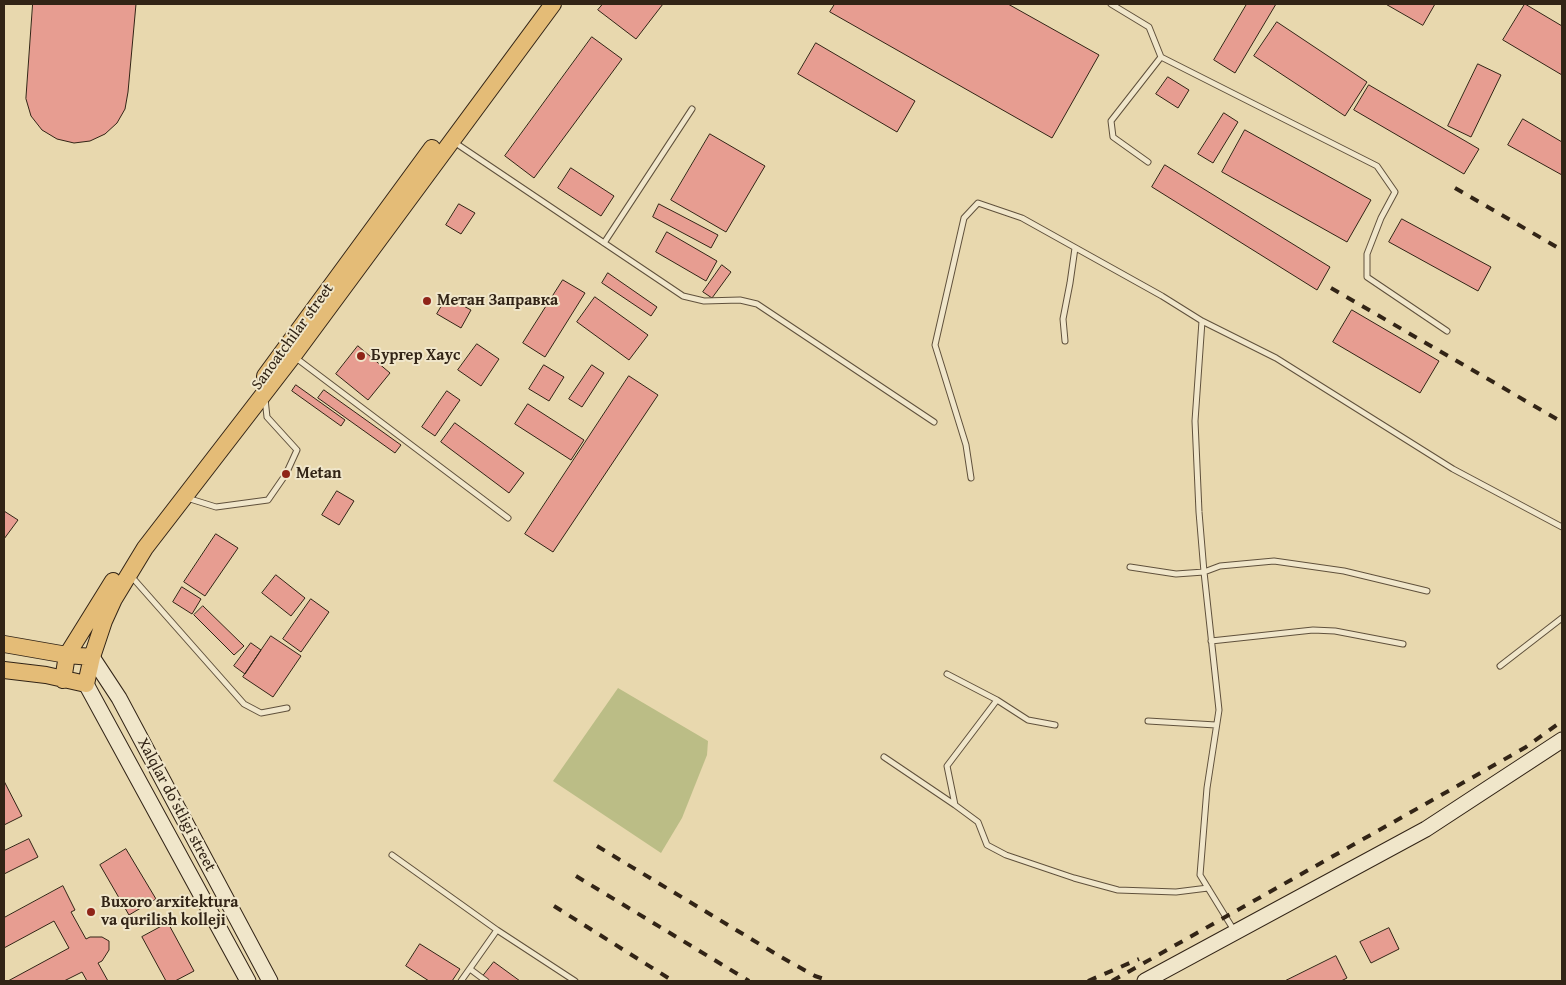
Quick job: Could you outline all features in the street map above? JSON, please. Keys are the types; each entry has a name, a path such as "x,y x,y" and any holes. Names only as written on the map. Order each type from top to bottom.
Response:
{"main road":[{"name":"Sanoatchilar street","path":"63,680 67,655 86,622 142,537 262,381 314,307 539,4"},
{"name":"Sanoatchilar street","path":"86,684 92,657 104,621 114,599 145,548 264,395 553,4"},
{"path":"4,644 67,655 92,657"},
{"name":"Xalqlar doʻstligi street","path":"92,657 120,698 270,981"},
{"path":"4,670 46,675 86,684"},
{"name":"Xalqlar doʻstligi street","path":"86,684 248,981"},
{"path":"1145,981 1426,829 1562,740"}],"lane":[{"path":"1111,4 1149,27 1161,57 1377,166 1395,192 1381,218 1367,254 1367,277 1447,331"},
{"path":"1148,162 1113,137 1111,121 1161,57"},
{"path":"604,243 692,109"},
{"path":"452,141 683,296 704,301 740,300 757,304 934,422"},
{"path":"971,478 966,444 935,345 964,218 978,203 1022,218 1162,296 1202,321 1276,358 1453,469 1562,528"},
{"path":"1065,341 1063,319 1075,248"},
{"path":"1202,321 1195,421 1199,512 1219,710 1207,788 1200,875 1235,932"},
{"path":"293,356 508,518"},
{"path":"184,498 216,507 268,500 286,474 298,450 268,417 264,395"},
{"path":"1130,567 1176,574 1204,572 1220,566 1274,561 1344,571 1427,592"},
{"path":"130,574 244,704 261,713 287,708"},
{"path":"1500,666 1562,618"},
{"path":"1211,642 1313,630 1335,631 1403,644"},
{"path":"947,674 997,700 1028,720 1055,725"},
{"path":"955,805 947,766 997,700"},
{"path":"1148,721 1216,725"},
{"path":"884,757 978,822 987,846 1006,855 1074,878 1118,890 1176,892 1208,888"},
{"path":"392,854 497,930 575,981"},
{"path":"461,981 497,930"},
{"path":"470,969 486,981"}],"green space":[{"path":"618,688 708,741 707,755 682,818 661,853 553,781"}],"building":[{"path":"33,4 136,4 125,109 117,123 105,134 90,141 74,143 57,139 42,130 31,116 26,99"},
{"path":"603,4 663,4 636,39 598,10"},
{"path":"835,4 1008,4 1099,55 1052,138 830,12"},
{"path":"1247,4 1276,4 1235,73 1214,60"},
{"path":"1386,4 1435,4 1423,25"},
{"path":"1525,4 1562,26 1562,75 1503,40"},
{"path":"1277,22 1367,82 1345,116 1254,56"},
{"path":"592,37 622,59 534,178 505,156"},
{"path":"816,43 915,101 897,132 798,74"},
{"path":"1478,64 1501,75 1471,137 1448,126"},
{"path":"1168,77 1189,90 1178,108 1156,94"},
{"path":"1369,85 1479,149 1464,174 1354,110"},
{"path":"1224,113 1238,122 1213,163 1198,154"},
{"path":"1523,119 1562,142 1562,175 1508,145"},
{"path":"1245,130 1371,200 1347,242 1222,172"},
{"path":"710,134 765,166 726,232 671,200"},
{"path":"1165,165 1330,267 1317,290 1152,187"},
{"path":"571,168 614,196 601,216 558,188"},
{"path":"459,204 475,213 461,234 446,225"},
{"path":"659,204 718,235 711,248 653,217"},
{"path":"1402,219 1491,267 1478,291 1389,242"},
{"path":"667,232 717,261 706,281 656,252"},
{"path":"722,265 731,272 712,298 703,292"},
{"path":"608,273 657,307 651,316 602,283"},
{"path":"563,280 585,293 545,357 523,343"},
{"path":"447,297 471,310 461,328 437,314"},
{"path":"595,297 648,335 629,360 577,322"},
{"path":"1352,310 1439,361 1420,393 1333,342"},
{"path":"477,344 499,359 481,386 458,370"},
{"path":"358,346 390,373 368,400 336,374"},
{"path":"544,365 564,377 549,401 529,389"},
{"path":"592,365 604,373 582,407 569,399"},
{"path":"629,376 658,395 553,552 525,534"},
{"path":"296,385 345,420 341,426 292,391"},
{"path":"324,390 401,445 395,453 318,398"},
{"path":"447,391 460,400 435,436 422,427"},
{"path":"528,404 584,440 571,460 515,424"},
{"path":"455,423 524,473 509,493 441,442"},
{"path":"337,491 354,501 339,525 322,515"},
{"path":"4,511 18,520 4,539"},
{"path":"216,534 238,548 205,596 184,582"},
{"path":"276,575 305,598 291,616 262,593"},
{"path":"182,587 201,599 192,614 173,602"},
{"path":"311,599 329,612 301,652 283,639"},
{"path":"203,606 244,646 234,655 194,615"},
{"path":"271,636 301,656 273,697 243,677"},
{"path":"251,643 261,650 245,674 234,666"},
{"path":"4,781 22,816 4,825"},
{"path":"29,839 38,857 4,874 4,851"},
{"path":"126,849 156,899 129,915 100,865"},
{"path":"63,886 75,910 71,912 86,939 102,937 109,941 109,950 102,961 98,963 108,981 87,981 82,972 64,981 8,981 69,948 54,921 4,948 4,918"},
{"path":"168,923 194,971 175,981 166,981 142,937"},
{"path":"1389,928 1399,949 1371,963 1360,942"},
{"path":"420,944 460,969 452,981 429,981 406,966"},
{"path":"1336,956 1347,978 1341,981 1285,981"},
{"path":"494,962 520,981 489,981 483,976"}],"railway":[{"path":"1455,188 1562,250"},
{"path":"1331,288 1562,422"},
{"path":"1112,981 1526,747 1562,721"},
{"path":"597,846 781,957 815,976 830,981"},
{"path":"576,876 749,981"},
{"path":"554,906 673,981"},
{"path":"1088,981 1139,959"}],"place":[{"name":"Метан Заправка","path":"427,301"},
{"name":"Бургер Хаус","path":"361,356"},
{"name":"Metan","path":"286,474"},
{"name":"Buxoro arxitektura va qurilish kolleji","path":"91,912"}]}
